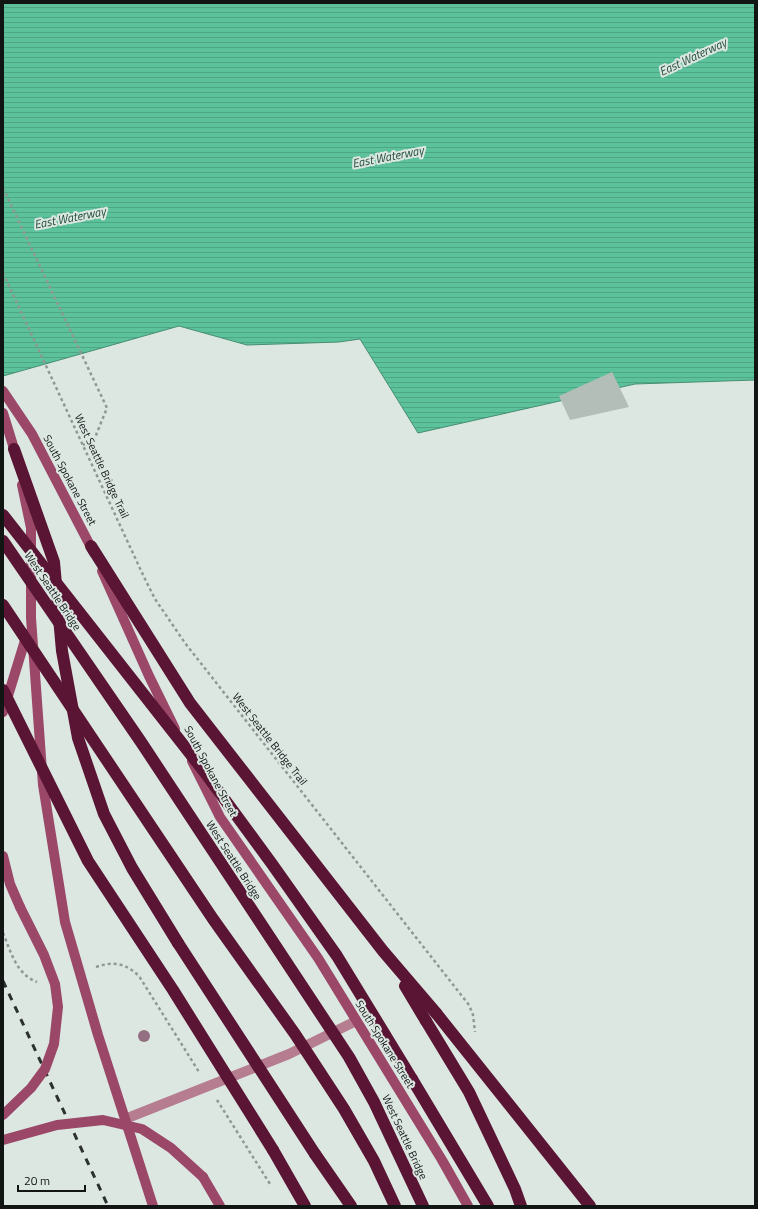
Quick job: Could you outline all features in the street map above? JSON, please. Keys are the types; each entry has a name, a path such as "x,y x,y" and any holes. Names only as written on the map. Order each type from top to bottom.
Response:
{"highway":[{"path":"14,449 54,562 62,651 78,738 104,814 132,868 178,943 315,1154 351,1206"},
{"path":"3,515 204,770 333,950 488,1206"},
{"name":"West Seattle Bridge","path":"3,540 141,742 349,1057 374,1102 423,1206"},
{"path":"91,546 190,702 383,951 431,1017 590,1206"},
{"path":"3,605 213,919 295,1034 336,1096 374,1161 395,1206"},
{"path":"3,690 88,861 177,997 273,1150 305,1206"},
{"path":"431,1017 469,1092 515,1189 521,1206"},
{"path":"315,1154 340,1206"}],"main road":[{"name":"South Spokane Street","path":"3,391 32,434 91,546 149,676 220,817 318,958 442,1160 468,1206"},
{"path":"3,413 14,449 31,528 31,618 43,785 65,922 98,1035 153,1206"},
{"path":"3,712 31,618"},
{"path":"3,856 10,884 44,955 55,984 58,1007 54,1044 45,1069 31,1088 3,1115"},
{"path":"3,1140 57,1125 103,1120 142,1129 171,1148 203,1177 220,1206"}],"street":[{"path":"125,1119 289,1054 356,1021"}],"path":[{"path":"3,188 107,408 94,440 83,445"},
{"path":"3,197 7,195"},
{"name":"West Seattle Bridge Trail","path":"3,273 155,599 170,622 469,1005 473,1015 475,1040"},
{"path":"3,933 15,963 31,980 42,984"},
{"path":"95,968 113,963 122,965 132,970 139,976 198,1070"},
{"path":"218,1100 271,1186"}],"water":[{"name":"East Waterway","path":"3,3 755,3 755,380 635,384 418,433 360,339 339,342 247,345 179,326 3,376"}],"building":[{"path":"612,372 629,407 570,420 559,396"}],"railway":[{"path":"3,981 108,1206"}]}
